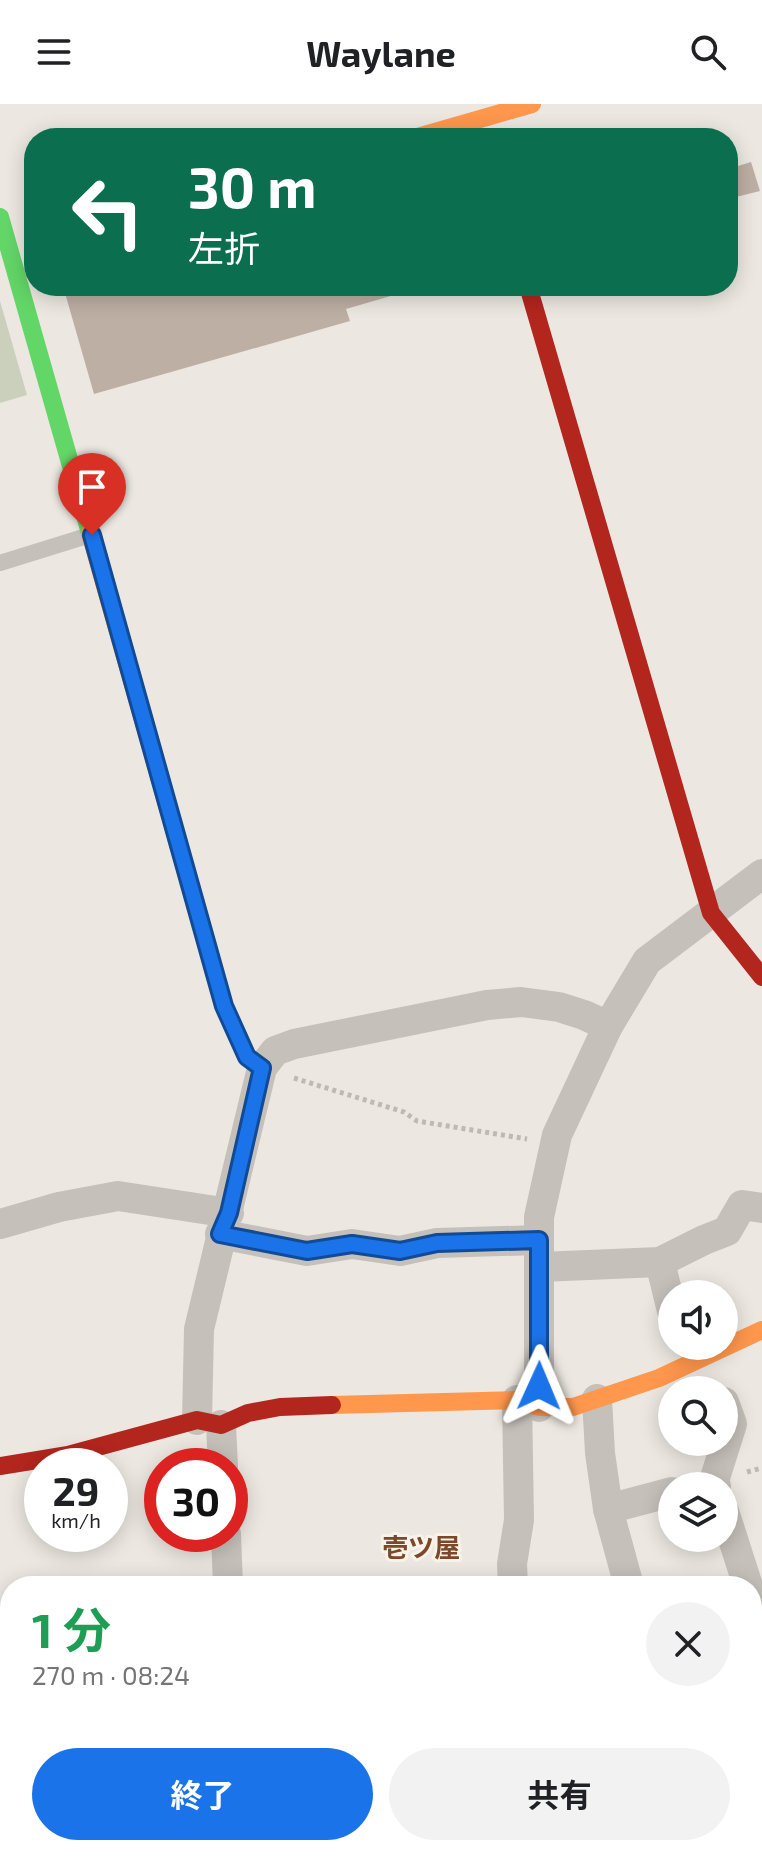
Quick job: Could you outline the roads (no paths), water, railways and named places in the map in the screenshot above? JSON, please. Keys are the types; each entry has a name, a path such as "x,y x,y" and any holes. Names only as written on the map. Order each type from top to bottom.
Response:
{"street":[{"path":"482,128 532,104"},
{"path":"0,217 5,255 92,535 224,1006 247,1057 262,1068"},
{"path":"531,296 711,913 762,977"},
{"path":"513,1576 540,1253 539,1217 555,1144 608,1026 647,961 762,874"},
{"path":"217,1448 209,1422 199,1329 262,1068 275,1051 294,1044 487,1005 521,1002 559,1007 608,1026"},
{"path":"0,1224 59,1207 118,1196 224,1224 307,1251 352,1244 400,1251 437,1243 660,1262 727,1231 742,1205 762,1208"},
{"path":"660,1262 664,1280"},
{"path":"738,1339 762,1330"},
{"path":"0,1466 68,1455 280,1407 528,1404 573,1407 659,1378 685,1360"},
{"path":"694,1360 707,1376"},
{"path":"597,1399 608,1509 626,1576"},
{"path":"608,1509 658,1496"},
{"path":"227,1552 228,1576"},
{"path":"737,1552 745,1576"}],"lane":[{"path":"0,563 92,535"}],"district":[{"name":"壱ツ屋","path":"421,1546"}]}
